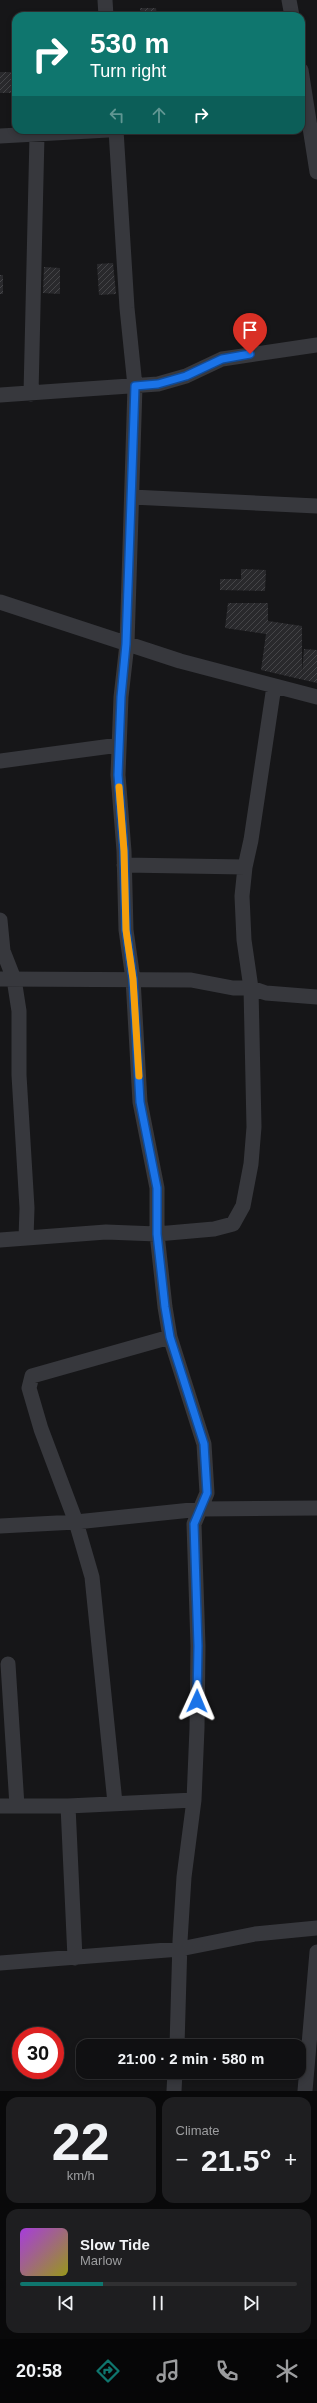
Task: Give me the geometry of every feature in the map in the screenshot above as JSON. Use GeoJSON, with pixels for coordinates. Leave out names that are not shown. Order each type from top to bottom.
{"type":"FeatureCollection","features":[{"type":"Feature","properties":{"kind":"street"},"geometry":{"type":"LineString","coordinates":[[105,0],[106,12]]}},
{"type":"Feature","properties":{"kind":"street"},"geometry":{"type":"LineString","coordinates":[[289,0],[291,12]]}},
{"type":"Feature","properties":{"kind":"street"},"geometry":{"type":"LineString","coordinates":[[305,93],[317,172]]}},
{"type":"Feature","properties":{"kind":"street"},"geometry":{"type":"LineString","coordinates":[[0,136],[50,134]]}},
{"type":"Feature","properties":{"kind":"street"},"geometry":{"type":"LineString","coordinates":[[116,134],[127,300],[135,386],[126,644],[118,775],[124,865],[126,930],[133,979],[140,1102],[157,1188],[157,1234],[170,1337],[204,1444],[207,1493],[194,1524],[198,1646],[194,1800],[184,1876],[177,2039]]}},
{"type":"Feature","properties":{"kind":"street"},"geometry":{"type":"LineString","coordinates":[[31,394],[36,135]]}},
{"type":"Feature","properties":{"kind":"street"},"geometry":{"type":"LineString","coordinates":[[0,395],[158,384],[186,376],[222,359],[317,345]]}},
{"type":"Feature","properties":{"kind":"street"},"geometry":{"type":"LineString","coordinates":[[132,497],[317,506]]}},
{"type":"Feature","properties":{"kind":"street"},"geometry":{"type":"LineString","coordinates":[[0,602],[180,662],[317,697]]}},
{"type":"Feature","properties":{"kind":"street"},"geometry":{"type":"LineString","coordinates":[[0,1240],[106,1232],[157,1234],[214,1228],[233,1224],[243,1206],[251,1164],[254,1127],[252,988],[244,940],[242,896],[245,867],[251,840],[274,686]]}},
{"type":"Feature","properties":{"kind":"street"},"geometry":{"type":"LineString","coordinates":[[0,761],[119,745]]}},
{"type":"Feature","properties":{"kind":"street"},"geometry":{"type":"LineString","coordinates":[[124,865],[245,867]]}},
{"type":"Feature","properties":{"kind":"street"},"geometry":{"type":"LineString","coordinates":[[0,920],[7,979],[18,1011],[19,1075],[27,1208],[26,1238]]}},
{"type":"Feature","properties":{"kind":"street"},"geometry":{"type":"LineString","coordinates":[[7,979],[191,980],[233,988],[252,988],[266,993],[317,997]]}},
{"type":"Feature","properties":{"kind":"street"},"geometry":{"type":"LineString","coordinates":[[115,1803],[92,1577],[76,1522],[29,1388],[32,1376],[170,1337]]}},
{"type":"Feature","properties":{"kind":"street"},"geometry":{"type":"LineString","coordinates":[[0,1526],[76,1522],[201,1509],[317,1508]]}},
{"type":"Feature","properties":{"kind":"street"},"geometry":{"type":"LineString","coordinates":[[8,1664],[18,1806]]}},
{"type":"Feature","properties":{"kind":"street"},"geometry":{"type":"LineString","coordinates":[[0,1806],[68,1806],[194,1800]]}},
{"type":"Feature","properties":{"kind":"street"},"geometry":{"type":"LineString","coordinates":[[68,1806],[68,1850],[75,1958]]}},
{"type":"Feature","properties":{"kind":"street"},"geometry":{"type":"LineString","coordinates":[[0,1963],[180,1949],[255,1934],[317,1928]]}},
{"type":"Feature","properties":{"kind":"street"},"geometry":{"type":"LineString","coordinates":[[305,2091],[317,1952]]}},
{"type":"Feature","properties":{"kind":"street"},"geometry":{"type":"LineString","coordinates":[[174,2091],[175,2079]]}},
{"type":"Feature","properties":{"kind":"building"},"geometry":{"type":"Polygon","coordinates":[[[140,8],[156,8],[156,12],[140,12],[140,8]]]}},
{"type":"Feature","properties":{"kind":"building"},"geometry":{"type":"Polygon","coordinates":[[[0,72],[12,72],[12,93],[0,93],[0,72]]]}},
{"type":"Feature","properties":{"kind":"building"},"geometry":{"type":"Polygon","coordinates":[[[113,263],[116,294],[99,295],[97,264],[113,263]]]}},
{"type":"Feature","properties":{"kind":"building"},"geometry":{"type":"Polygon","coordinates":[[[44,267],[60,268],[60,294],[43,293],[44,267]]]}},
{"type":"Feature","properties":{"kind":"building"},"geometry":{"type":"Polygon","coordinates":[[[0,275],[3,275],[3,294],[0,294],[0,275]]]}},
{"type":"Feature","properties":{"kind":"building"},"geometry":{"type":"Polygon","coordinates":[[[241,569],[266,570],[265,591],[220,590],[220,579],[241,579],[241,569]]]}},
{"type":"Feature","properties":{"kind":"building"},"geometry":{"type":"Polygon","coordinates":[[[228,603],[268,603],[268,621],[302,626],[302,673],[304,649],[317,650],[317,683],[261,670],[266,634],[225,628],[228,603]]]}},
{"type":"Feature","properties":{"kind":"slow traffic"},"geometry":{"type":"LineString","coordinates":[[119,787],[124,851],[126,930],[133,979],[139,1076]]}},
{"type":"Feature","properties":{"kind":"route"},"geometry":{"type":"LineString","coordinates":[[197,1701],[198,1646],[194,1524],[207,1493],[204,1444],[170,1337],[165,1307],[157,1234],[157,1188],[140,1102],[133,979],[126,930],[124,851],[118,775],[121,697],[126,644],[135,386],[158,384],[186,376],[222,359],[250,354]]}}]}
